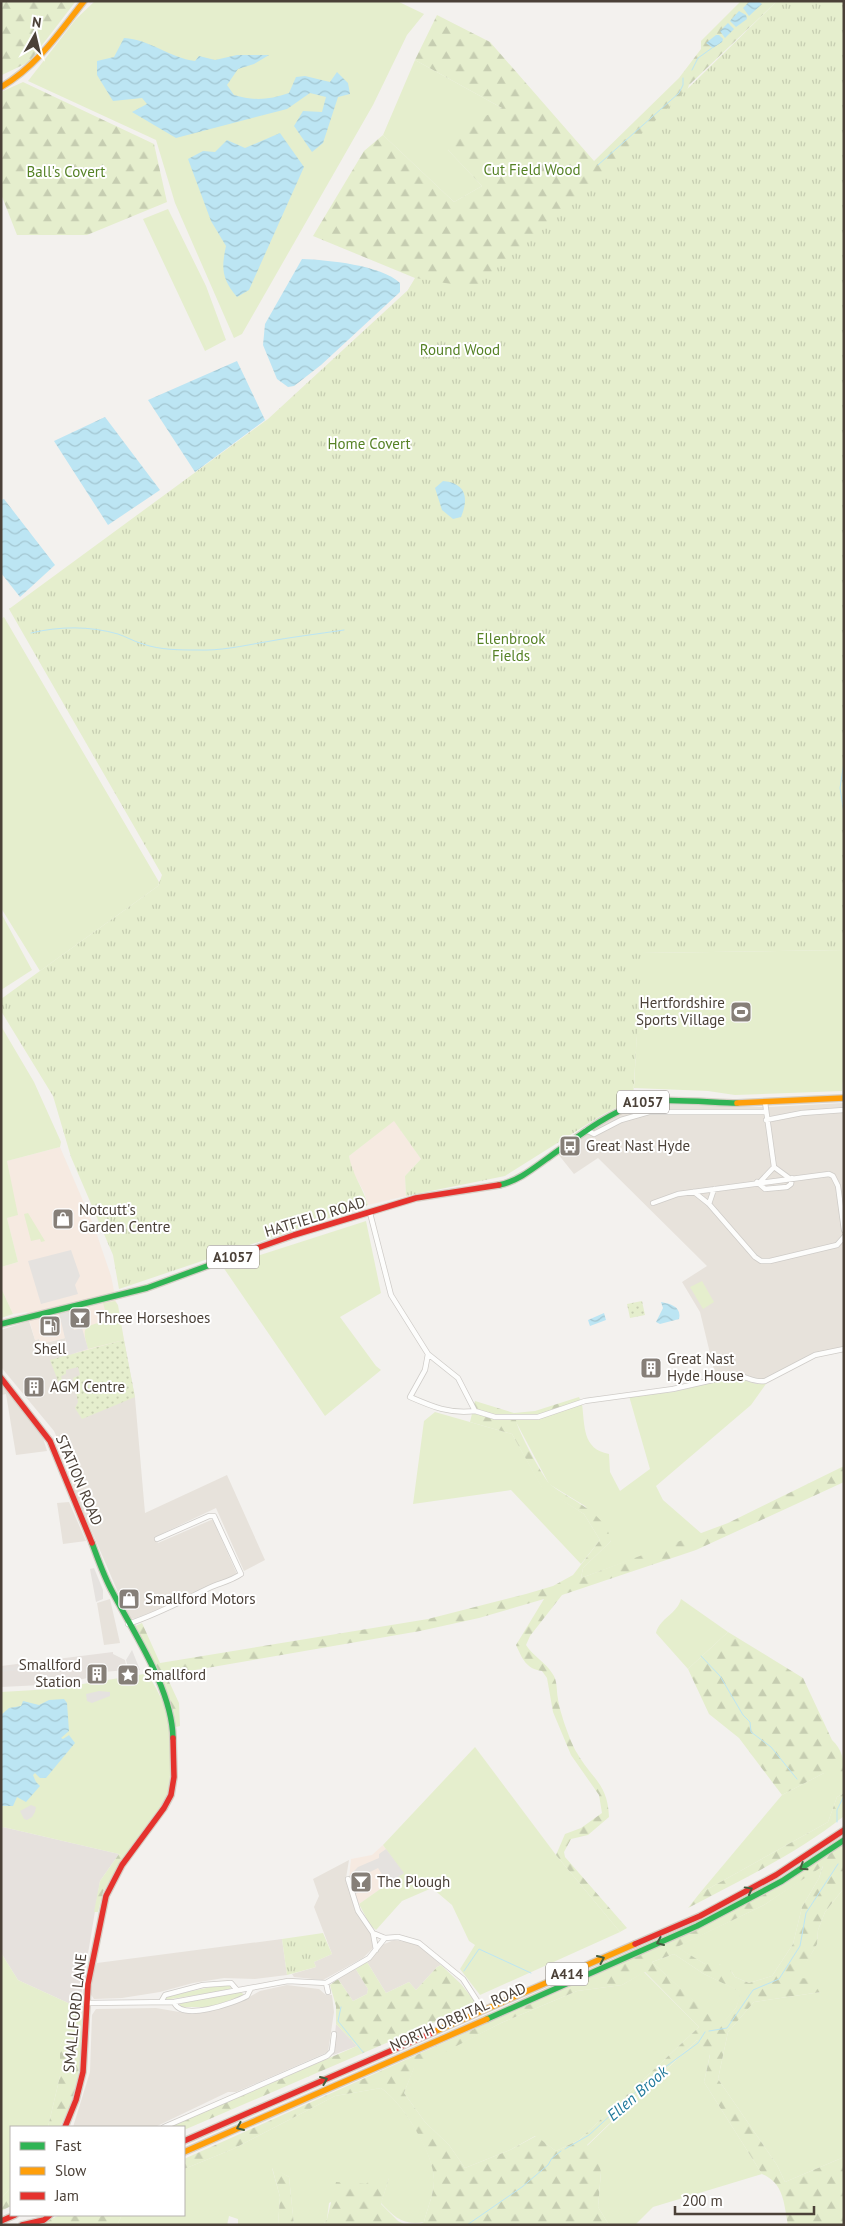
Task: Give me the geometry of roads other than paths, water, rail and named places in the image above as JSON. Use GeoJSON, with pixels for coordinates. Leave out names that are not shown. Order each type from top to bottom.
{"type":"FeatureCollection","features":[{"type":"Feature","properties":{"kind":"main road"},"geometry":{"type":"LineString","coordinates":[[1,87],[22,75],[36,61],[84,1]]}},
{"type":"Feature","properties":{"kind":"main road","name":"A1057"},"geometry":{"type":"LineString","coordinates":[[586,1130],[624,1109],[651,1101],[765,1102],[844,1098]]}},
{"type":"Feature","properties":{"kind":"main road","name":"HATFIELD ROAD"},"geometry":{"type":"LineString","coordinates":[[1,1324],[147,1288],[294,1235],[416,1198],[508,1183],[523,1176],[586,1130]]}},
{"type":"Feature","properties":{"kind":"main road","name":"STATION ROAD"},"geometry":{"type":"LineString","coordinates":[[1,1378],[50,1441],[75,1505],[117,1602]]}},
{"type":"Feature","properties":{"kind":"main road","name":"SMALLFORD LANE"},"geometry":{"type":"LineString","coordinates":[[65,2126],[76,2100],[83,2072],[87,2003],[95,1944],[108,1889],[122,1865],[164,1808],[173,1786],[172,1723],[167,1703],[151,1666],[117,1602]]}},
{"type":"Feature","properties":{"kind":"main road","name":"NORTH ORBITAL ROAD"},"geometry":{"type":"LineString","coordinates":[[185,2141],[731,1900],[776,1875],[844,1830]]}},
{"type":"Feature","properties":{"kind":"main road","name":"NORTH ORBITAL ROAD"},"geometry":{"type":"LineString","coordinates":[[185,2152],[697,1926],[782,1881],[844,1840]]}},
{"type":"Feature","properties":{"kind":"main road"},"geometry":{"type":"LineString","coordinates":[[1,2221],[13,2216]]}},
{"type":"Feature","properties":{"kind":"main road"},"geometry":{"type":"LineString","coordinates":[[22,2225],[44,2220],[49,2216]]}},
{"type":"Feature","properties":{"kind":"street"},"geometry":{"type":"LineString","coordinates":[[765,1102],[774,1167],[791,1178]]}},
{"type":"Feature","properties":{"kind":"street"},"geometry":{"type":"LineString","coordinates":[[766,1120],[844,1110]]}},
{"type":"Feature","properties":{"kind":"street"},"geometry":{"type":"LineString","coordinates":[[586,1130],[594,1134],[621,1120],[649,1112],[765,1112]]}},
{"type":"Feature","properties":{"kind":"street"},"geometry":{"type":"LineString","coordinates":[[758,1182],[774,1167]]}},
{"type":"Feature","properties":{"kind":"street"},"geometry":{"type":"LineString","coordinates":[[653,1203],[678,1194],[825,1174],[833,1176],[838,1186],[844,1230]]}},
{"type":"Feature","properties":{"kind":"street"},"geometry":{"type":"LineString","coordinates":[[758,1182],[765,1189],[787,1187],[791,1184],[791,1178]]}},
{"type":"Feature","properties":{"kind":"street"},"geometry":{"type":"LineString","coordinates":[[709,1204],[714,1189]]}},
{"type":"Feature","properties":{"kind":"street"},"geometry":{"type":"LineString","coordinates":[[694,1192],[709,1204],[760,1261],[770,1261],[837,1245],[844,1236]]}},
{"type":"Feature","properties":{"kind":"street"},"geometry":{"type":"LineString","coordinates":[[370,1213],[392,1295],[428,1354],[458,1378],[475,1411]]}},
{"type":"Feature","properties":{"kind":"street"},"geometry":{"type":"LineString","coordinates":[[428,1354],[425,1370],[410,1397],[434,1408],[456,1413],[475,1411],[495,1418],[538,1418],[585,1401],[673,1389],[735,1375],[757,1382],[765,1381],[815,1355],[844,1349]]}},
{"type":"Feature","properties":{"kind":"street"},"geometry":{"type":"LineString","coordinates":[[128,1624],[183,1602],[241,1574],[214,1516],[209,1516],[157,1539]]}},
{"type":"Feature","properties":{"kind":"street"},"geometry":{"type":"LineString","coordinates":[[348,1879],[358,1911],[373,1933],[376,1950]]}},
{"type":"Feature","properties":{"kind":"street"},"geometry":{"type":"LineString","coordinates":[[373,1933],[385,1938],[398,1937],[419,1944],[463,1979],[483,2010]]}},
{"type":"Feature","properties":{"kind":"street"},"geometry":{"type":"LineString","coordinates":[[87,2003],[174,2002],[288,1981],[326,1983],[369,1958],[385,1938]]}},
{"type":"Feature","properties":{"kind":"street"},"geometry":{"type":"LineString","coordinates":[[161,2002],[165,1995],[217,1982],[231,1983],[237,1990]]}},
{"type":"Feature","properties":{"kind":"street"},"geometry":{"type":"LineString","coordinates":[[326,1983],[328,1992]]}},
{"type":"Feature","properties":{"kind":"street"},"geometry":{"type":"LineString","coordinates":[[174,2002],[181,2009],[202,2010],[224,2006],[247,1996],[251,1988]]}},
{"type":"Feature","properties":{"kind":"street"},"geometry":{"type":"LineString","coordinates":[[166,2126],[327,2056],[332,2051],[334,2034]]}},
{"type":"Feature","properties":{"kind":"water"},"geometry":{"type":"Polygon","coordinates":[[[750,1],[758,1],[762,4],[749,16],[743,8],[750,1]]]}},
{"type":"Feature","properties":{"kind":"water"},"geometry":{"type":"Polygon","coordinates":[[[739,11],[746,15],[747,19],[736,27],[730,21],[739,11]]]}},
{"type":"Feature","properties":{"kind":"water"},"geometry":{"type":"Polygon","coordinates":[[[728,23],[734,29],[725,38],[720,31],[728,23]]]}},
{"type":"Feature","properties":{"kind":"water"},"geometry":{"type":"Polygon","coordinates":[[[716,35],[723,39],[722,42],[713,48],[706,43],[716,35]]]}},
{"type":"Feature","properties":{"kind":"water"},"geometry":{"type":"Polygon","coordinates":[[[124,38],[133,39],[195,61],[199,56],[215,60],[237,55],[269,55],[254,64],[238,69],[227,85],[234,95],[241,97],[261,99],[282,95],[289,93],[296,77],[305,76],[330,82],[337,72],[348,83],[350,94],[338,97],[323,143],[312,152],[294,126],[303,111],[322,112],[326,97],[310,93],[287,109],[176,138],[132,112],[147,104],[142,98],[113,101],[97,75],[97,61],[114,57],[124,38]]]}},
{"type":"Feature","properties":{"kind":"water"},"geometry":{"type":"Polygon","coordinates":[[[280,133],[304,167],[249,290],[237,297],[228,285],[224,273],[226,246],[211,221],[188,159],[203,151],[215,152],[227,140],[245,148],[280,133]]]}},
{"type":"Feature","properties":{"kind":"water"},"geometry":{"type":"Polygon","coordinates":[[[302,259],[339,262],[380,272],[400,283],[400,292],[321,365],[294,386],[288,387],[277,379],[263,345],[265,324],[302,259]]]}},
{"type":"Feature","properties":{"kind":"water"},"geometry":{"type":"Polygon","coordinates":[[[237,361],[265,420],[195,472],[148,400],[237,361]]]}},
{"type":"Feature","properties":{"kind":"water"},"geometry":{"type":"Polygon","coordinates":[[[105,417],[160,490],[108,525],[54,441],[105,417]]]}},
{"type":"Feature","properties":{"kind":"water"},"geometry":{"type":"Polygon","coordinates":[[[443,481],[457,485],[464,493],[465,504],[461,517],[453,519],[442,510],[435,488],[443,481]]]}},
{"type":"Feature","properties":{"kind":"water"},"geometry":{"type":"Polygon","coordinates":[[[4,499],[55,565],[20,597],[1,573],[1,500],[4,499]]]}},
{"type":"Feature","properties":{"kind":"water"},"geometry":{"type":"Polygon","coordinates":[[[661,1302],[672,1305],[677,1309],[679,1319],[660,1324],[656,1322],[663,1308],[661,1302]]]}},
{"type":"Feature","properties":{"kind":"water"},"geometry":{"type":"Polygon","coordinates":[[[604,1313],[606,1320],[590,1326],[588,1320],[604,1313]]]}},
{"type":"Feature","properties":{"kind":"water"},"geometry":{"type":"Polygon","coordinates":[[[64,1699],[67,1703],[69,1731],[61,1738],[63,1739],[69,1735],[75,1743],[46,1778],[40,1778],[35,1773],[33,1775],[40,1786],[26,1802],[17,1797],[13,1806],[1,1806],[1,1715],[9,1708],[21,1706],[23,1701],[39,1705],[49,1700],[64,1699]]]}},
{"type":"Feature","properties":{"kind":"waterway"},"geometry":{"type":"LineString","coordinates":[[692,70],[698,58],[712,48]]}},
{"type":"Feature","properties":{"kind":"waterway"},"geometry":{"type":"LineString","coordinates":[[598,165],[679,93],[683,85],[683,78]]}},
{"type":"Feature","properties":{"kind":"waterway"},"geometry":{"type":"LineString","coordinates":[[31,633],[53,629],[86,628],[107,631],[156,647],[177,650],[206,650],[231,648],[344,630]]}},
{"type":"Feature","properties":{"kind":"waterway"},"geometry":{"type":"LineString","coordinates":[[844,762],[840,788],[844,813]]}},
{"type":"Feature","properties":{"kind":"waterway"},"geometry":{"type":"LineString","coordinates":[[701,1656],[720,1676],[743,1715],[750,1722],[751,1732],[771,1747],[797,1779]]}},
{"type":"Feature","properties":{"kind":"waterway","name":"Ellen Brook"},"geometry":{"type":"LineString","coordinates":[[837,1822],[837,1810],[844,1796]]}},
{"type":"Feature","properties":{"kind":"waterway","name":"Ellen Brook"},"geometry":{"type":"LineString","coordinates":[[709,2031],[727,2028],[753,1990],[779,1979],[800,1946],[806,1913],[838,1864]]}},
{"type":"Feature","properties":{"kind":"waterway"},"geometry":{"type":"LineString","coordinates":[[464,1971],[479,1949],[531,1973]]}},
{"type":"Feature","properties":{"kind":"waterway"},"geometry":{"type":"LineString","coordinates":[[341,2007],[338,2021],[363,2052]]}},
{"type":"Feature","properties":{"kind":"waterway","name":"Ellen Brook"},"geometry":{"type":"LineString","coordinates":[[565,2149],[589,2135],[653,2076],[698,2043],[705,2032]]}},
{"type":"Feature","properties":{"kind":"waterway","name":"Ellen Brook"},"geometry":{"type":"LineString","coordinates":[[467,2225],[522,2187],[561,2151]]}},
{"type":"Feature","properties":{"kind":"place","name":"Hertfordshire Sports Village"},"geometry":{"type":"Point","coordinates":[741,1012]}},
{"type":"Feature","properties":{"kind":"place","name":"Great Nast Hyde"},"geometry":{"type":"Point","coordinates":[570,1146]}},
{"type":"Feature","properties":{"kind":"place","name":"Notcutt's Garden Centre"},"geometry":{"type":"Point","coordinates":[63,1219]}},
{"type":"Feature","properties":{"kind":"place","name":"Three Horseshoes"},"geometry":{"type":"Point","coordinates":[80,1318]}},
{"type":"Feature","properties":{"kind":"place","name":"Shell"},"geometry":{"type":"Point","coordinates":[50,1326]}},
{"type":"Feature","properties":{"kind":"place","name":"Great Nast Hyde House"},"geometry":{"type":"Point","coordinates":[651,1368]}},
{"type":"Feature","properties":{"kind":"place","name":"AGM Centre"},"geometry":{"type":"Point","coordinates":[34,1387]}},
{"type":"Feature","properties":{"kind":"place","name":"Smallford Motors"},"geometry":{"type":"Point","coordinates":[129,1599]}},
{"type":"Feature","properties":{"kind":"place","name":"Smallford Station"},"geometry":{"type":"Point","coordinates":[97,1674]}},
{"type":"Feature","properties":{"kind":"place","name":"Smallford"},"geometry":{"type":"Point","coordinates":[128,1675]}},
{"type":"Feature","properties":{"kind":"place","name":"The Plough"},"geometry":{"type":"Point","coordinates":[361,1882]}},
{"type":"Feature","properties":{"kind":"park label","name":"Cut Field Wood"},"geometry":{"type":"Point","coordinates":[532,170]}},
{"type":"Feature","properties":{"kind":"park label","name":"Ball's Covert"},"geometry":{"type":"Point","coordinates":[66,172]}},
{"type":"Feature","properties":{"kind":"park label","name":"Round Wood"},"geometry":{"type":"Point","coordinates":[460,350]}},
{"type":"Feature","properties":{"kind":"park label","name":"Home Covert"},"geometry":{"type":"Point","coordinates":[369,444]}},
{"type":"Feature","properties":{"kind":"park label","name":"Ellenbrook Fields"},"geometry":{"type":"Point","coordinates":[511,648]}}]}
